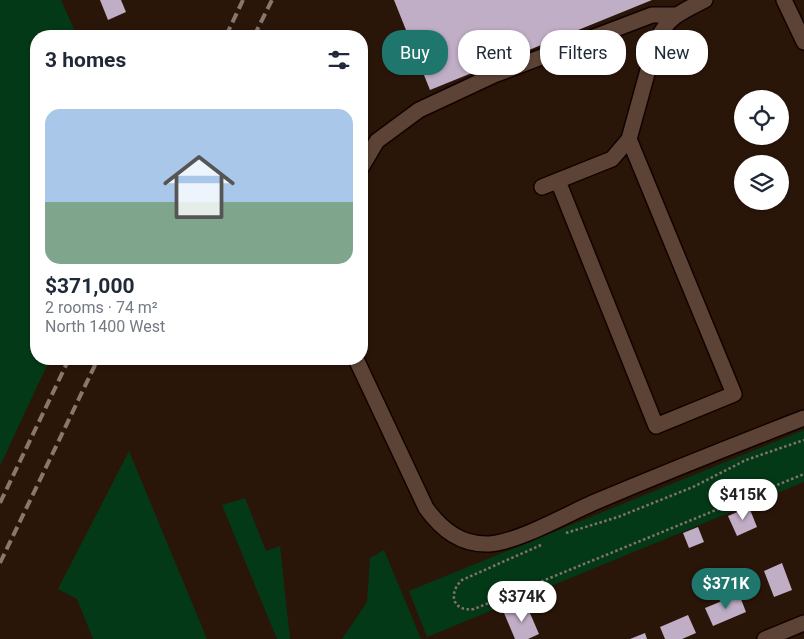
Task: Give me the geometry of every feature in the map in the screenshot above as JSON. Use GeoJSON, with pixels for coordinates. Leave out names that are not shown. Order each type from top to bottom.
{"type":"FeatureCollection","features":[{"type":"Feature","properties":{"kind":"street"},"geometry":{"type":"LineString","coordinates":[[542,187],[612,159],[629,139],[656,41],[663,27],[690,4],[705,0]]}},
{"type":"Feature","properties":{"kind":"street"},"geometry":{"type":"LineString","coordinates":[[784,0],[804,42]]}},
{"type":"Feature","properties":{"kind":"street"},"geometry":{"type":"LineString","coordinates":[[368,156],[377,141],[419,110],[494,75],[652,15],[676,15]]}},
{"type":"Feature","properties":{"kind":"street"},"geometry":{"type":"LineString","coordinates":[[558,181],[656,426],[734,394],[629,139]]}},
{"type":"Feature","properties":{"kind":"street"},"geometry":{"type":"LineString","coordinates":[[359,365],[426,508],[437,523],[448,532],[462,540],[475,543],[491,544],[515,538],[594,502],[804,418]]}},
{"type":"Feature","properties":{"kind":"street"},"geometry":{"type":"LineString","coordinates":[[766,639],[790,634],[804,623]]}},
{"type":"Feature","properties":{"kind":"path"},"geometry":{"type":"LineString","coordinates":[[563,534],[618,518],[693,487],[746,460],[804,440]]}},
{"type":"Feature","properties":{"kind":"path"},"geometry":{"type":"LineString","coordinates":[[549,541],[462,580],[456,586],[453,593],[454,601],[459,608],[474,610],[804,474]]}},
{"type":"Feature","properties":{"kind":"green space"},"geometry":{"type":"Polygon","coordinates":[[[0,0],[61,0],[74,30],[30,30],[30,365],[47,365],[0,466],[0,0]]]}},
{"type":"Feature","properties":{"kind":"green space"},"geometry":{"type":"Polygon","coordinates":[[[804,430],[804,482],[427,637],[409,591],[804,430]]]}},
{"type":"Feature","properties":{"kind":"green space"},"geometry":{"type":"Polygon","coordinates":[[[129,451],[207,639],[93,639],[77,599],[58,589],[129,451]]]}},
{"type":"Feature","properties":{"kind":"green space"},"geometry":{"type":"Polygon","coordinates":[[[245,498],[266,551],[280,546],[290,639],[277,639],[222,505],[245,498]]]}},
{"type":"Feature","properties":{"kind":"green space"},"geometry":{"type":"Polygon","coordinates":[[[384,550],[421,639],[342,639],[367,602],[370,558],[384,550]]]}},
{"type":"Feature","properties":{"kind":"building"},"geometry":{"type":"Polygon","coordinates":[[[100,0],[121,0],[126,12],[108,20],[100,0]]]}},
{"type":"Feature","properties":{"kind":"building"},"geometry":{"type":"Polygon","coordinates":[[[394,0],[652,0],[578,30],[540,30],[540,45],[530,49],[530,30],[458,30],[458,75],[467,75],[430,90],[424,75],[448,75],[448,30],[406,30],[394,0]]]}},
{"type":"Feature","properties":{"kind":"building"},"geometry":{"type":"Polygon","coordinates":[[[749,507],[757,527],[737,536],[728,516],[749,507]]]}},
{"type":"Feature","properties":{"kind":"building"},"geometry":{"type":"Polygon","coordinates":[[[698,527],[704,542],[689,548],[683,533],[698,527]]]}},
{"type":"Feature","properties":{"kind":"building"},"geometry":{"type":"Polygon","coordinates":[[[782,563],[792,590],[774,597],[764,571],[782,563]]]}},
{"type":"Feature","properties":{"kind":"building"},"geometry":{"type":"Polygon","coordinates":[[[739,594],[746,612],[713,626],[705,608],[739,594]]]}},
{"type":"Feature","properties":{"kind":"building"},"geometry":{"type":"Polygon","coordinates":[[[526,604],[539,634],[528,639],[515,639],[504,613],[526,604]]]}},
{"type":"Feature","properties":{"kind":"building"},"geometry":{"type":"Polygon","coordinates":[[[688,615],[696,633],[682,639],[665,639],[660,627],[688,615]]]}},
{"type":"Feature","properties":{"kind":"building"},"geometry":{"type":"Polygon","coordinates":[[[645,633],[647,639],[630,639],[645,633]]]}},
{"type":"Feature","properties":{"kind":"railway"},"geometry":{"type":"LineString","coordinates":[[229,30],[243,0]]}},
{"type":"Feature","properties":{"kind":"railway"},"geometry":{"type":"LineString","coordinates":[[257,30],[272,0]]}},
{"type":"Feature","properties":{"kind":"railway"},"geometry":{"type":"LineString","coordinates":[[0,503],[66,365]]}},
{"type":"Feature","properties":{"kind":"railway"},"geometry":{"type":"LineString","coordinates":[[0,563],[95,365]]}}]}
